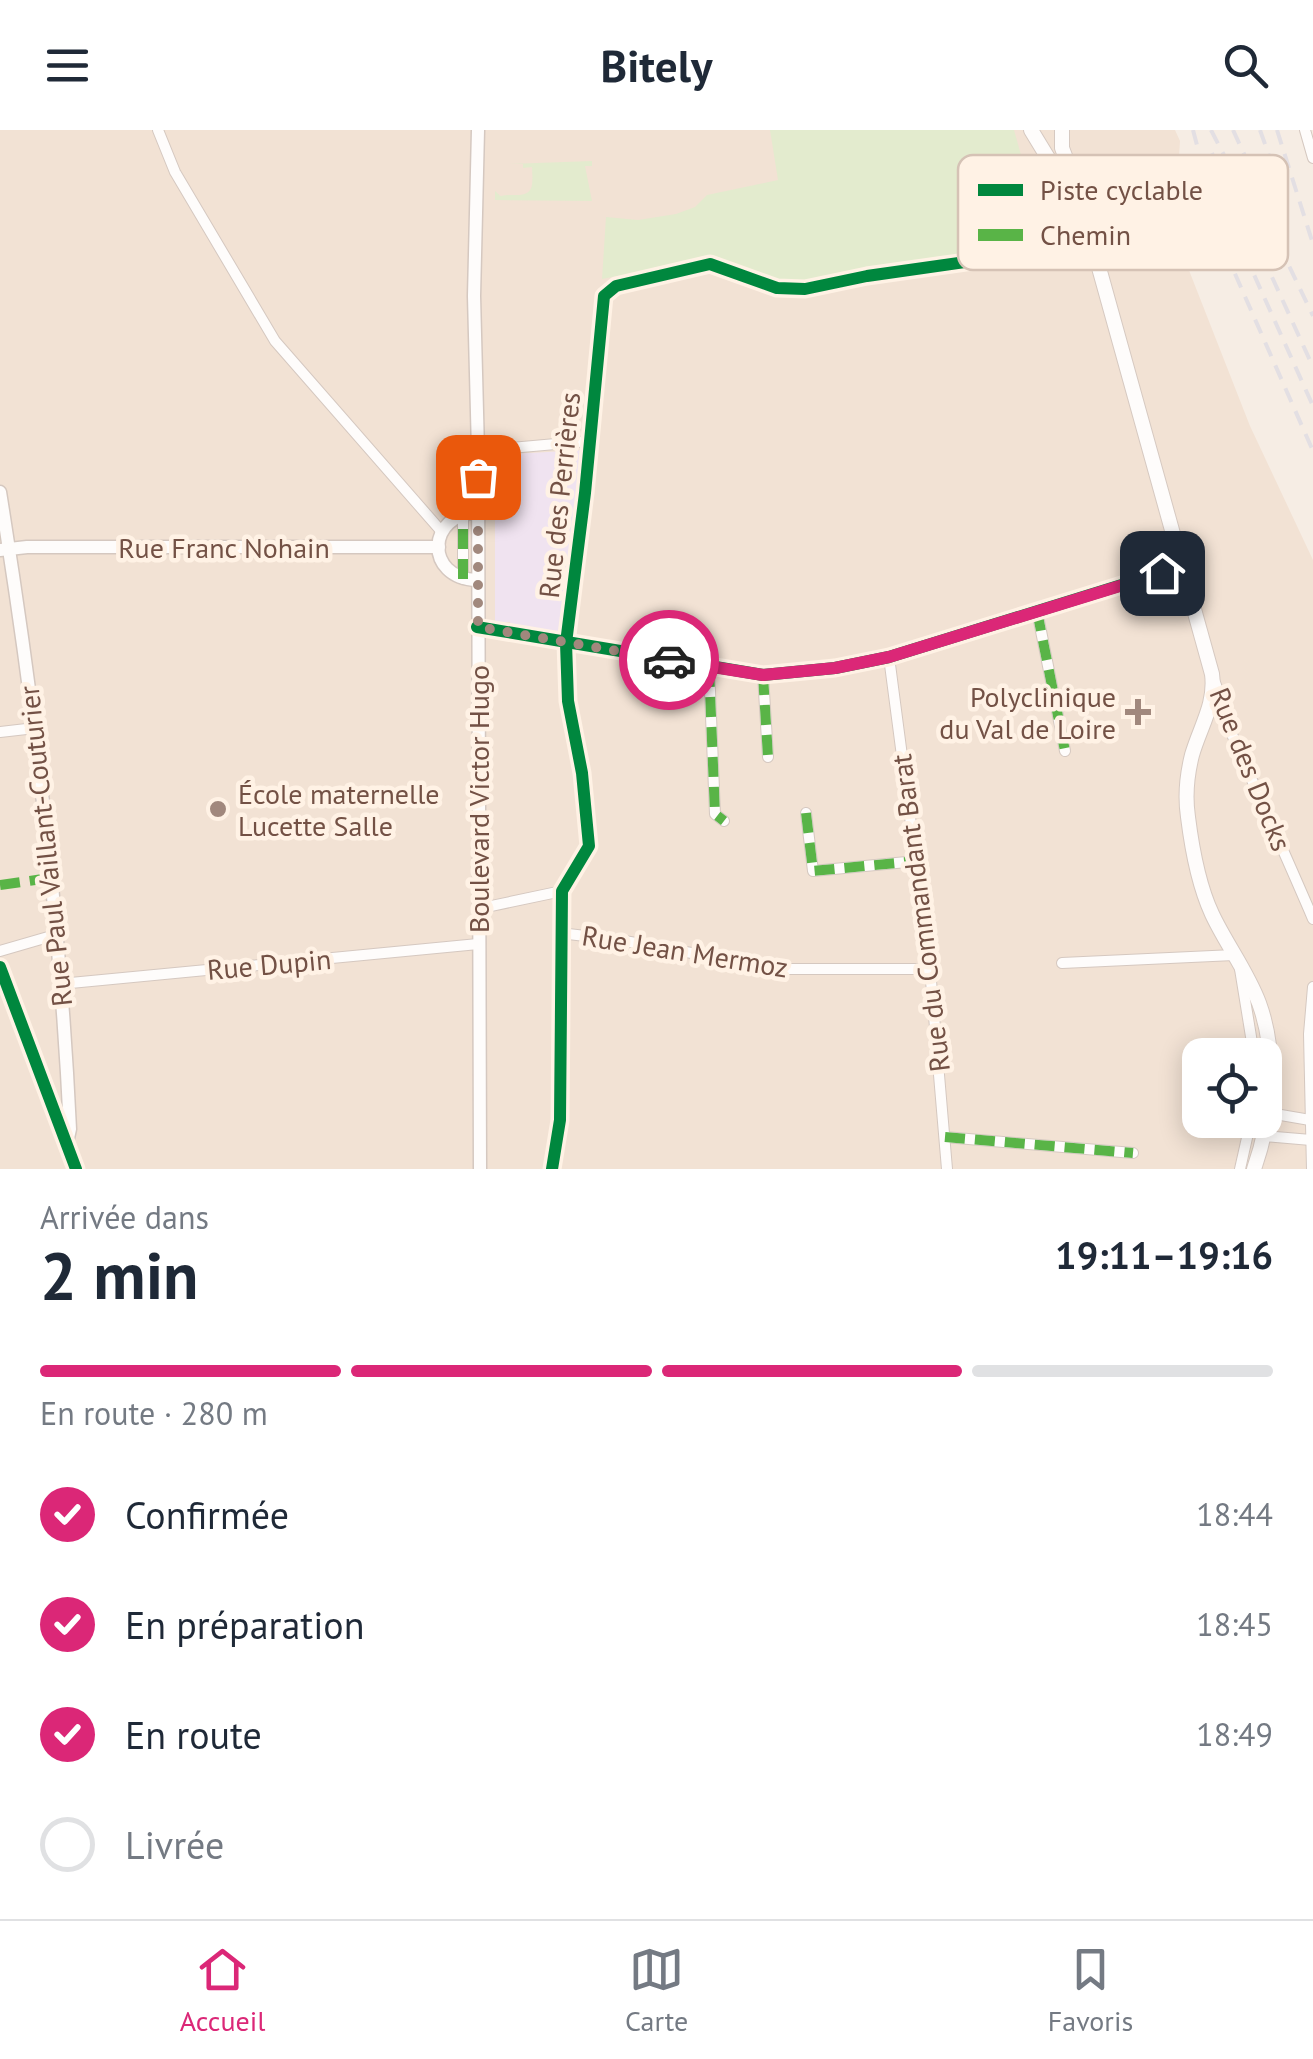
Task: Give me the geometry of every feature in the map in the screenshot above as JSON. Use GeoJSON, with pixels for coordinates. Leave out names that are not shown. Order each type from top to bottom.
{"type":"FeatureCollection","features":[{"type":"Feature","properties":{"kind":"main road"},"geometry":{"type":"LineString","coordinates":[[1032,130],[1046,155]]}},
{"type":"Feature","properties":{"kind":"main road"},"geometry":{"type":"LineString","coordinates":[[1062,130],[1065,155]]}},
{"type":"Feature","properties":{"kind":"main road"},"geometry":{"type":"LineString","coordinates":[[1100,270],[1212,674],[1212,702],[1192,755],[1187,789],[1194,854],[1211,911],[1254,992],[1266,1038]]}},
{"type":"Feature","properties":{"kind":"main road"},"geometry":{"type":"LineString","coordinates":[[1254,1169],[1264,1138]]}},
{"type":"Feature","properties":{"kind":"street"},"geometry":{"type":"LineString","coordinates":[[158,130],[176,172],[275,342],[441,539]]}},
{"type":"Feature","properties":{"kind":"street","name":"Boulevard Victor Hugo"},"geometry":{"type":"LineString","coordinates":[[478,130],[474,296],[478,451],[470,513],[470,580],[478,627],[480,1169]]}},
{"type":"Feature","properties":{"kind":"street"},"geometry":{"type":"LineString","coordinates":[[1304,130],[1313,158]]}},
{"type":"Feature","properties":{"kind":"street","name":"Rue des Perrières"},"geometry":{"type":"LineString","coordinates":[[552,1169],[560,1120],[562,891],[588,846],[582,774],[568,701],[566,644],[604,296],[616,286],[710,264],[777,288],[806,289],[958,263]]}},
{"type":"Feature","properties":{"kind":"street"},"geometry":{"type":"LineString","coordinates":[[478,451],[589,441]]}},
{"type":"Feature","properties":{"kind":"street","name":"Rue Paul Vaillant-Couturier"},"geometry":{"type":"LineString","coordinates":[[0,492],[4,550],[34,728],[56,935],[70,1128],[65,1140]]}},
{"type":"Feature","properties":{"kind":"street"},"geometry":{"type":"LineString","coordinates":[[470,513],[449,522],[439,555],[453,575],[470,580]]}},
{"type":"Feature","properties":{"kind":"street","name":"Rue Franc Nohain"},"geometry":{"type":"LineString","coordinates":[[4,550],[441,539]]}},
{"type":"Feature","properties":{"kind":"street"},"geometry":{"type":"LineString","coordinates":[[478,627],[763,675],[835,668],[889,657],[1182,566]]}},
{"type":"Feature","properties":{"kind":"street"},"geometry":{"type":"LineString","coordinates":[[1038,611],[1065,750]]}},
{"type":"Feature","properties":{"kind":"street","name":"Rue du Commandant Barat"},"geometry":{"type":"LineString","coordinates":[[889,657],[930,970],[947,1169]]}},
{"type":"Feature","properties":{"kind":"street"},"geometry":{"type":"LineString","coordinates":[[709,667],[716,814],[724,821]]}},
{"type":"Feature","properties":{"kind":"street","name":"Rue des Docks"},"geometry":{"type":"LineString","coordinates":[[1212,674],[1232,735],[1313,918]]}},
{"type":"Feature","properties":{"kind":"street"},"geometry":{"type":"LineString","coordinates":[[763,675],[768,757]]}},
{"type":"Feature","properties":{"kind":"street"},"geometry":{"type":"LineString","coordinates":[[0,732],[34,728]]}},
{"type":"Feature","properties":{"kind":"street"},"geometry":{"type":"LineString","coordinates":[[806,813],[813,872],[917,861]]}},
{"type":"Feature","properties":{"kind":"street"},"geometry":{"type":"LineString","coordinates":[[478,910],[562,891]]}},
{"type":"Feature","properties":{"kind":"street","name":"Rue Jean Mermoz"},"geometry":{"type":"LineString","coordinates":[[560,933],[781,969],[930,970]]}},
{"type":"Feature","properties":{"kind":"street"},"geometry":{"type":"LineString","coordinates":[[0,951],[56,935]]}},
{"type":"Feature","properties":{"kind":"street","name":"Rue Dupin"},"geometry":{"type":"LineString","coordinates":[[60,984],[478,944]]}},
{"type":"Feature","properties":{"kind":"street"},"geometry":{"type":"LineString","coordinates":[[1062,962],[1237,959],[1252,1038]]}},
{"type":"Feature","properties":{"kind":"street"},"geometry":{"type":"LineString","coordinates":[[0,967],[76,1169]]}},
{"type":"Feature","properties":{"kind":"street"},"geometry":{"type":"LineString","coordinates":[[1312,1169],[1308,1034],[1313,987]]}},
{"type":"Feature","properties":{"kind":"street"},"geometry":{"type":"LineString","coordinates":[[41,1075],[55,1074],[67,1066]]}},
{"type":"Feature","properties":{"kind":"street"},"geometry":{"type":"LineString","coordinates":[[1282,1115],[1310,1120]]}},
{"type":"Feature","properties":{"kind":"street"},"geometry":{"type":"LineString","coordinates":[[945,1137],[1133,1153]]}},
{"type":"Feature","properties":{"kind":"street"},"geometry":{"type":"LineString","coordinates":[[1282,1137],[1311,1140]]}},
{"type":"Feature","properties":{"kind":"street"},"geometry":{"type":"LineString","coordinates":[[1240,1169],[1248,1138]]}},
{"type":"Feature","properties":{"kind":"shaded area"},"geometry":{"type":"Polygon","coordinates":[[[0,130],[1175,130],[1180,141],[1179,155],[958,155],[958,270],[1189,270],[1250,426],[1313,560],[1313,1169],[0,1169],[0,130]]]}},
{"type":"Feature","properties":{"kind":"shaded area"},"geometry":{"type":"Polygon","coordinates":[[[583,450],[562,629],[556,633],[510,622],[495,623],[495,455],[583,450]]]}},
{"type":"Feature","properties":{"kind":"green space"},"geometry":{"type":"Polygon","coordinates":[[[770,130],[1014,130],[1021,155],[958,155],[958,260],[803,286],[778,284],[710,258],[602,279],[606,217],[638,220],[676,214],[695,207],[707,195],[778,180],[770,130]]]}},
{"type":"Feature","properties":{"kind":"green space"},"geometry":{"type":"Polygon","coordinates":[[[592,161],[592,166],[585,166],[592,201],[495,200],[495,191],[501,196],[530,190],[532,167],[509,164],[592,161]]]}},
{"type":"Feature","properties":{"kind":"railway"},"geometry":{"type":"LineString","coordinates":[[1193,130],[1200,155]]}},
{"type":"Feature","properties":{"kind":"railway"},"geometry":{"type":"LineString","coordinates":[[1211,130],[1224,155]]}},
{"type":"Feature","properties":{"kind":"railway"},"geometry":{"type":"LineString","coordinates":[[1233,130],[1245,155]]}},
{"type":"Feature","properties":{"kind":"railway"},"geometry":{"type":"LineString","coordinates":[[1260,130],[1269,155]]}},
{"type":"Feature","properties":{"kind":"railway"},"geometry":{"type":"LineString","coordinates":[[1277,130],[1285,155]]}},
{"type":"Feature","properties":{"kind":"railway"},"geometry":{"type":"LineString","coordinates":[[1288,165],[1313,244]]}},
{"type":"Feature","properties":{"kind":"railway"},"geometry":{"type":"LineString","coordinates":[[1288,264],[1313,316]]}},
{"type":"Feature","properties":{"kind":"railway"},"geometry":{"type":"LineString","coordinates":[[1233,270],[1313,451]]}},
{"type":"Feature","properties":{"kind":"railway"},"geometry":{"type":"LineString","coordinates":[[1252,270],[1313,406]]}},
{"type":"Feature","properties":{"kind":"railway"},"geometry":{"type":"LineString","coordinates":[[1269,270],[1313,367]]}},
{"type":"Feature","properties":{"kind":"marked path"},"geometry":{"type":"LineString","coordinates":[[463,514],[463,579]]}},
{"type":"Feature","properties":{"kind":"marked path"},"geometry":{"type":"LineString","coordinates":[[1037,611],[1065,751]]}},
{"type":"Feature","properties":{"kind":"marked path"},"geometry":{"type":"LineString","coordinates":[[709,667],[715,814],[724,821]]}},
{"type":"Feature","properties":{"kind":"marked path"},"geometry":{"type":"LineString","coordinates":[[763,675],[768,757]]}},
{"type":"Feature","properties":{"kind":"marked path"},"geometry":{"type":"LineString","coordinates":[[806,813],[813,871],[917,861]]}},
{"type":"Feature","properties":{"kind":"marked path"},"geometry":{"type":"LineString","coordinates":[[0,885],[50,878]]}},
{"type":"Feature","properties":{"kind":"marked path"},"geometry":{"type":"LineString","coordinates":[[945,1137],[1133,1153]]}},
{"type":"Feature","properties":{"kind":"cycle path"},"geometry":{"type":"LineString","coordinates":[[552,1169],[560,1120],[562,891],[589,846],[582,773],[568,701],[566,643],[604,296],[616,286],[710,264],[777,288],[805,289],[958,263]]}},
{"type":"Feature","properties":{"kind":"cycle path"},"geometry":{"type":"LineString","coordinates":[[477,627],[763,675],[835,668],[889,657],[1183,566]]}},
{"type":"Feature","properties":{"kind":"cycle path"},"geometry":{"type":"LineString","coordinates":[[0,967],[76,1169]]}},
{"type":"Feature","properties":{"kind":"way so far"},"geometry":{"type":"LineString","coordinates":[[478,477],[478,627],[669,660]]}},
{"type":"Feature","properties":{"kind":"place","name":"Polyclinique du Val de Loire"},"geometry":{"type":"Point","coordinates":[1138,712]}},
{"type":"Feature","properties":{"kind":"place","name":"École maternelle Lucette Salle"},"geometry":{"type":"Point","coordinates":[218,809]}},
{"type":"Feature","properties":{"kind":"route"},"geometry":{"type":"LineString","coordinates":[[669,660],[763,675],[835,668],[889,657],[1162,573]]}}]}
